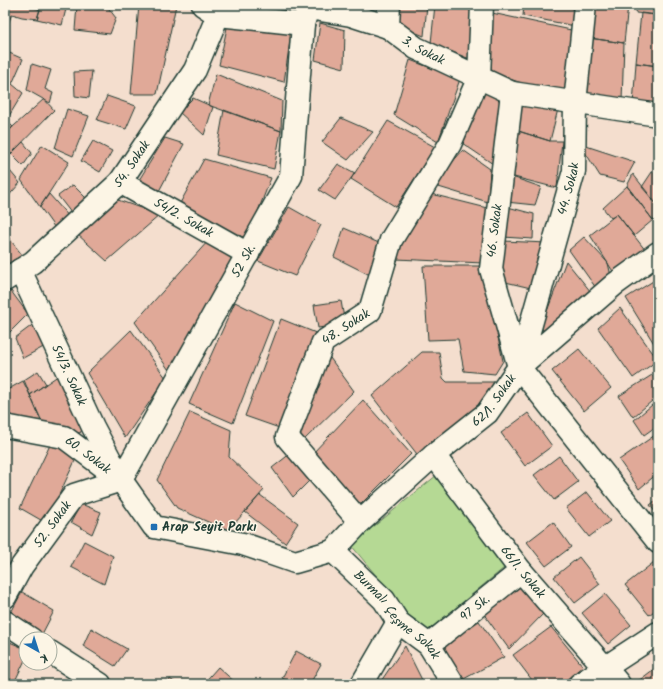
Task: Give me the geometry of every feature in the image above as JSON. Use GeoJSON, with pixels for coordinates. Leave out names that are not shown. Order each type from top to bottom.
{"type":"FeatureCollection","features":[{"type":"Feature","properties":{"kind":"street"},"geometry":{"type":"LineString","coordinates":[[388,27],[389,5]]}},
{"type":"Feature","properties":{"kind":"street"},"geometry":{"type":"LineString","coordinates":[[479,77],[482,5]]}},
{"type":"Feature","properties":{"kind":"street","name":"44. Sokak"},"geometry":{"type":"LineString","coordinates":[[519,367],[574,171],[574,103],[585,5]]}},
{"type":"Feature","properties":{"kind":"street","name":"3. Sokak"},"geometry":{"type":"LineString","coordinates":[[210,10],[307,10],[351,15],[388,27],[416,48],[512,93],[658,115]]}},
{"type":"Feature","properties":{"kind":"street","name":"54. Sokak"},"geometry":{"type":"LineString","coordinates":[[13,275],[33,262],[120,182],[195,70],[210,10]]}},
{"type":"Feature","properties":{"kind":"street","name":"52 Sk."},"geometry":{"type":"LineString","coordinates":[[121,480],[291,176],[307,10]]}},
{"type":"Feature","properties":{"kind":"street","name":"48. Sokak"},"geometry":{"type":"LineString","coordinates":[[360,522],[287,437],[323,342],[370,312],[391,240],[450,144],[479,77]]}},
{"type":"Feature","properties":{"kind":"street","name":"46. Sokak"},"geometry":{"type":"LineString","coordinates":[[512,93],[491,269],[519,367]]}},
{"type":"Feature","properties":{"kind":"street","name":"54/2. Sokak"},"geometry":{"type":"LineString","coordinates":[[120,182],[248,254]]}},
{"type":"Feature","properties":{"kind":"street","name":"62/1. Sokak"},"geometry":{"type":"LineString","coordinates":[[333,552],[360,522],[434,455],[487,413],[519,367],[615,284],[658,254]]}},
{"type":"Feature","properties":{"kind":"street","name":"54/3. Sokak"},"geometry":{"type":"LineString","coordinates":[[13,275],[121,480]]}},
{"type":"Feature","properties":{"kind":"street"},"geometry":{"type":"LineString","coordinates":[[519,367],[658,542]]}},
{"type":"Feature","properties":{"kind":"street","name":"60. Sokak"},"geometry":{"type":"LineString","coordinates":[[5,426],[64,437],[121,480]]}},
{"type":"Feature","properties":{"kind":"street","name":"66/1. Sokak"},"geometry":{"type":"LineString","coordinates":[[434,455],[521,571],[619,684]]}},
{"type":"Feature","properties":{"kind":"street"},"geometry":{"type":"LineString","coordinates":[[121,480],[154,527],[243,544],[295,562],[333,552]]}},
{"type":"Feature","properties":{"kind":"street","name":"52. Sokak"},"geometry":{"type":"LineString","coordinates":[[5,597],[22,566],[74,495],[121,480]]}},
{"type":"Feature","properties":{"kind":"street","name":"Burmalı Çeşme Sokak"},"geometry":{"type":"LineString","coordinates":[[333,552],[384,600],[398,622],[429,645],[453,684]]}},
{"type":"Feature","properties":{"kind":"street","name":"97 Sk."},"geometry":{"type":"LineString","coordinates":[[429,645],[521,571]]}},
{"type":"Feature","properties":{"kind":"street"},"geometry":{"type":"LineString","coordinates":[[5,622],[19,631]]}},
{"type":"Feature","properties":{"kind":"street"},"geometry":{"type":"LineString","coordinates":[[362,684],[398,622]]}},
{"type":"Feature","properties":{"kind":"street"},"geometry":{"type":"LineString","coordinates":[[580,684],[658,634]]}},
{"type":"Feature","properties":{"kind":"street"},"geometry":{"type":"LineString","coordinates":[[58,657],[100,684]]}},
{"type":"Feature","properties":{"kind":"green space"},"geometry":{"type":"Polygon","coordinates":[[[437,475],[510,563],[424,634],[351,545],[437,475]]]}},
{"type":"Feature","properties":{"kind":"building"},"geometry":{"type":"Polygon","coordinates":[[[5,5],[28,5],[40,10],[37,19],[12,14],[5,31],[5,5]]]}},
{"type":"Feature","properties":{"kind":"building"},"geometry":{"type":"Polygon","coordinates":[[[41,5],[67,5],[62,25],[37,19],[41,5]]]}},
{"type":"Feature","properties":{"kind":"building"},"geometry":{"type":"Polygon","coordinates":[[[77,5],[106,5],[116,18],[110,34],[75,30],[77,5]]]}},
{"type":"Feature","properties":{"kind":"building"},"geometry":{"type":"Polygon","coordinates":[[[139,5],[176,5],[157,94],[131,94],[139,5]]]}},
{"type":"Feature","properties":{"kind":"building"},"geometry":{"type":"Polygon","coordinates":[[[280,5],[298,5],[299,18],[282,19],[280,5]]]}},
{"type":"Feature","properties":{"kind":"building"},"geometry":{"type":"Polygon","coordinates":[[[398,5],[427,5],[424,36],[397,25],[398,5]]]}},
{"type":"Feature","properties":{"kind":"building"},"geometry":{"type":"Polygon","coordinates":[[[435,5],[473,5],[472,60],[431,43],[435,5]]]}},
{"type":"Feature","properties":{"kind":"building"},"geometry":{"type":"Polygon","coordinates":[[[524,5],[577,5],[575,26],[523,16],[524,5]]]}},
{"type":"Feature","properties":{"kind":"building"},"geometry":{"type":"Polygon","coordinates":[[[592,5],[628,5],[624,43],[589,38],[592,5]]]}},
{"type":"Feature","properties":{"kind":"building"},"geometry":{"type":"Polygon","coordinates":[[[637,5],[658,5],[656,15],[636,13],[637,5]]]}},
{"type":"Feature","properties":{"kind":"building"},"geometry":{"type":"Polygon","coordinates":[[[492,13],[571,30],[565,97],[491,73],[492,13]]]}},
{"type":"Feature","properties":{"kind":"building"},"geometry":{"type":"Polygon","coordinates":[[[641,13],[658,15],[658,66],[636,63],[641,13]]]}},
{"type":"Feature","properties":{"kind":"building"},"geometry":{"type":"Polygon","coordinates":[[[228,23],[291,34],[284,82],[219,65],[228,23]]]}},
{"type":"Feature","properties":{"kind":"building"},"geometry":{"type":"Polygon","coordinates":[[[320,23],[345,30],[344,68],[315,60],[320,23]]]}},
{"type":"Feature","properties":{"kind":"building"},"geometry":{"type":"Polygon","coordinates":[[[589,38],[624,43],[622,101],[583,99],[589,38]]]}},
{"type":"Feature","properties":{"kind":"building"},"geometry":{"type":"Polygon","coordinates":[[[5,51],[23,59],[12,84],[23,93],[9,116],[5,113],[5,51]]]}},
{"type":"Feature","properties":{"kind":"building"},"geometry":{"type":"Polygon","coordinates":[[[410,60],[460,79],[438,142],[394,115],[410,60]]]}},
{"type":"Feature","properties":{"kind":"building"},"geometry":{"type":"Polygon","coordinates":[[[636,63],[658,66],[658,109],[633,105],[636,63]]]}},
{"type":"Feature","properties":{"kind":"building"},"geometry":{"type":"Polygon","coordinates":[[[32,64],[51,70],[45,89],[53,93],[50,103],[27,90],[32,64]]]}},
{"type":"Feature","properties":{"kind":"building"},"geometry":{"type":"Polygon","coordinates":[[[92,71],[89,98],[75,96],[74,72],[92,71]]]}},
{"type":"Feature","properties":{"kind":"building"},"geometry":{"type":"Polygon","coordinates":[[[216,74],[282,101],[281,131],[208,105],[216,74]]]}},
{"type":"Feature","properties":{"kind":"building"},"geometry":{"type":"Polygon","coordinates":[[[485,89],[502,100],[493,164],[459,141],[485,89]]]}},
{"type":"Feature","properties":{"kind":"building"},"geometry":{"type":"Polygon","coordinates":[[[107,96],[136,106],[126,129],[97,120],[107,96]]]}},
{"type":"Feature","properties":{"kind":"building"},"geometry":{"type":"Polygon","coordinates":[[[193,98],[213,107],[204,135],[179,112],[193,98]]]}},
{"type":"Feature","properties":{"kind":"building"},"geometry":{"type":"Polygon","coordinates":[[[44,99],[54,110],[8,157],[5,153],[5,134],[44,99]]]}},
{"type":"Feature","properties":{"kind":"building"},"geometry":{"type":"Polygon","coordinates":[[[517,102],[558,109],[550,141],[515,130],[517,102]]]}},
{"type":"Feature","properties":{"kind":"building"},"geometry":{"type":"Polygon","coordinates":[[[67,109],[89,116],[73,156],[55,148],[67,109]]]}},
{"type":"Feature","properties":{"kind":"building"},"geometry":{"type":"Polygon","coordinates":[[[224,110],[281,131],[274,169],[216,155],[224,110]]]}},
{"type":"Feature","properties":{"kind":"building"},"geometry":{"type":"Polygon","coordinates":[[[341,118],[373,132],[348,160],[322,142],[341,118]]]}},
{"type":"Feature","properties":{"kind":"building"},"geometry":{"type":"Polygon","coordinates":[[[5,119],[13,127],[5,134],[5,119]]]}},
{"type":"Feature","properties":{"kind":"building"},"geometry":{"type":"Polygon","coordinates":[[[388,121],[435,147],[396,207],[351,179],[388,121]]]}},
{"type":"Feature","properties":{"kind":"building"},"geometry":{"type":"Polygon","coordinates":[[[515,130],[550,141],[562,141],[557,188],[510,176],[515,130]]]}},
{"type":"Feature","properties":{"kind":"building"},"geometry":{"type":"Polygon","coordinates":[[[165,138],[184,144],[159,191],[139,180],[165,138]]]}},
{"type":"Feature","properties":{"kind":"building"},"geometry":{"type":"Polygon","coordinates":[[[93,141],[112,151],[100,172],[81,161],[93,141]]]}},
{"type":"Feature","properties":{"kind":"building"},"geometry":{"type":"Polygon","coordinates":[[[23,142],[32,153],[23,166],[11,154],[23,142]]]}},
{"type":"Feature","properties":{"kind":"building"},"geometry":{"type":"Polygon","coordinates":[[[580,144],[635,162],[624,182],[600,176],[580,144]]]}},
{"type":"Feature","properties":{"kind":"building"},"geometry":{"type":"Polygon","coordinates":[[[42,145],[69,162],[40,207],[21,180],[42,145]]]}},
{"type":"Feature","properties":{"kind":"building"},"geometry":{"type":"Polygon","coordinates":[[[463,150],[490,169],[488,202],[432,185],[463,150]]]}},
{"type":"Feature","properties":{"kind":"building"},"geometry":{"type":"Polygon","coordinates":[[[204,159],[271,178],[247,239],[178,207],[204,159]]]}},
{"type":"Feature","properties":{"kind":"building"},"geometry":{"type":"Polygon","coordinates":[[[338,164],[355,173],[335,200],[319,190],[338,164]]]}},
{"type":"Feature","properties":{"kind":"building"},"geometry":{"type":"Polygon","coordinates":[[[5,165],[20,183],[5,200],[5,165]]]}},
{"type":"Feature","properties":{"kind":"building"},"geometry":{"type":"Polygon","coordinates":[[[652,172],[658,174],[658,206],[642,187],[652,172]]]}},
{"type":"Feature","properties":{"kind":"building"},"geometry":{"type":"Polygon","coordinates":[[[633,174],[658,206],[658,216],[653,220],[627,186],[633,174]]]}},
{"type":"Feature","properties":{"kind":"building"},"geometry":{"type":"Polygon","coordinates":[[[512,177],[541,187],[535,205],[506,202],[512,177]]]}},
{"type":"Feature","properties":{"kind":"building"},"geometry":{"type":"Polygon","coordinates":[[[73,185],[88,200],[72,214],[58,196],[73,185]]]}},
{"type":"Feature","properties":{"kind":"building"},"geometry":{"type":"Polygon","coordinates":[[[627,186],[653,220],[634,236],[617,214],[611,218],[603,208],[627,186]]]}},
{"type":"Feature","properties":{"kind":"building"},"geometry":{"type":"Polygon","coordinates":[[[427,193],[487,208],[483,263],[396,259],[398,239],[427,193]]]}},
{"type":"Feature","properties":{"kind":"building"},"geometry":{"type":"Polygon","coordinates":[[[49,194],[71,219],[57,231],[40,207],[49,194]]]}},
{"type":"Feature","properties":{"kind":"building"},"geometry":{"type":"Polygon","coordinates":[[[118,200],[160,215],[107,261],[77,234],[118,200]]]}},
{"type":"Feature","properties":{"kind":"building"},"geometry":{"type":"Polygon","coordinates":[[[504,206],[534,214],[533,239],[503,237],[504,206]]]}},
{"type":"Feature","properties":{"kind":"building"},"geometry":{"type":"Polygon","coordinates":[[[289,207],[321,225],[295,276],[258,261],[289,207]]]}},
{"type":"Feature","properties":{"kind":"building"},"geometry":{"type":"Polygon","coordinates":[[[617,214],[646,251],[614,273],[590,235],[617,214]]]}},
{"type":"Feature","properties":{"kind":"building"},"geometry":{"type":"Polygon","coordinates":[[[344,228],[379,243],[370,275],[334,257],[344,228]]]}},
{"type":"Feature","properties":{"kind":"building"},"geometry":{"type":"Polygon","coordinates":[[[5,233],[26,260],[12,268],[5,259],[5,233]]]}},
{"type":"Feature","properties":{"kind":"building"},"geometry":{"type":"Polygon","coordinates":[[[584,237],[608,263],[611,276],[596,288],[569,250],[584,237]]]}},
{"type":"Feature","properties":{"kind":"building"},"geometry":{"type":"Polygon","coordinates":[[[209,240],[233,257],[171,373],[135,322],[209,240]]]}},
{"type":"Feature","properties":{"kind":"building"},"geometry":{"type":"Polygon","coordinates":[[[503,241],[547,243],[535,289],[497,280],[503,241]]]}},
{"type":"Feature","properties":{"kind":"building"},"geometry":{"type":"Polygon","coordinates":[[[566,261],[591,292],[545,333],[541,327],[566,261]]]}},
{"type":"Feature","properties":{"kind":"building"},"geometry":{"type":"Polygon","coordinates":[[[423,266],[483,266],[503,361],[495,374],[464,371],[458,339],[428,340],[423,266]]]}},
{"type":"Feature","properties":{"kind":"building"},"geometry":{"type":"Polygon","coordinates":[[[658,278],[658,350],[626,298],[658,278]]]}},
{"type":"Feature","properties":{"kind":"building"},"geometry":{"type":"Polygon","coordinates":[[[11,291],[28,314],[8,334],[5,331],[5,296],[11,291]]]}},
{"type":"Feature","properties":{"kind":"building"},"geometry":{"type":"Polygon","coordinates":[[[341,301],[345,324],[318,328],[314,305],[341,301]]]}},
{"type":"Feature","properties":{"kind":"building"},"geometry":{"type":"Polygon","coordinates":[[[235,302],[273,321],[233,423],[189,404],[235,302]]]}},
{"type":"Feature","properties":{"kind":"building"},"geometry":{"type":"Polygon","coordinates":[[[620,308],[658,360],[633,378],[598,328],[620,308]]]}},
{"type":"Feature","properties":{"kind":"building"},"geometry":{"type":"Polygon","coordinates":[[[281,319],[321,335],[285,430],[245,416],[281,319]]]}},
{"type":"Feature","properties":{"kind":"building"},"geometry":{"type":"Polygon","coordinates":[[[39,320],[51,343],[23,358],[15,338],[39,320]]]}},
{"type":"Feature","properties":{"kind":"building"},"geometry":{"type":"Polygon","coordinates":[[[131,330],[166,378],[125,438],[87,373],[131,330]]]}},
{"type":"Feature","properties":{"kind":"building"},"geometry":{"type":"Polygon","coordinates":[[[579,349],[611,388],[584,411],[552,371],[579,349]]]}},
{"type":"Feature","properties":{"kind":"building"},"geometry":{"type":"Polygon","coordinates":[[[325,351],[354,391],[302,442],[295,433],[325,351]]]}},
{"type":"Feature","properties":{"kind":"building"},"geometry":{"type":"Polygon","coordinates":[[[422,352],[439,352],[443,378],[447,382],[495,382],[480,406],[420,458],[372,396],[422,352]]]}},
{"type":"Feature","properties":{"kind":"building"},"geometry":{"type":"Polygon","coordinates":[[[38,371],[46,384],[30,395],[24,380],[38,371]]]}},
{"type":"Feature","properties":{"kind":"building"},"geometry":{"type":"Polygon","coordinates":[[[62,373],[86,423],[80,433],[44,426],[30,395],[62,373]]]}},
{"type":"Feature","properties":{"kind":"building"},"geometry":{"type":"Polygon","coordinates":[[[652,375],[658,383],[658,396],[633,417],[619,396],[652,375]]]}},
{"type":"Feature","properties":{"kind":"building"},"geometry":{"type":"Polygon","coordinates":[[[23,381],[44,428],[11,421],[5,391],[23,381]]]}},
{"type":"Feature","properties":{"kind":"building"},"geometry":{"type":"Polygon","coordinates":[[[363,400],[411,454],[356,509],[311,455],[363,400]]]}},
{"type":"Feature","properties":{"kind":"building"},"geometry":{"type":"Polygon","coordinates":[[[658,400],[658,425],[644,435],[634,420],[658,400]]]}},
{"type":"Feature","properties":{"kind":"building"},"geometry":{"type":"Polygon","coordinates":[[[190,412],[231,430],[229,457],[264,490],[228,531],[177,508],[157,480],[190,412]]]}},
{"type":"Feature","properties":{"kind":"building"},"geometry":{"type":"Polygon","coordinates":[[[528,413],[552,446],[525,466],[501,433],[528,413]]]}},
{"type":"Feature","properties":{"kind":"building"},"geometry":{"type":"Polygon","coordinates":[[[658,433],[658,473],[639,489],[619,460],[658,433]]]}},
{"type":"Feature","properties":{"kind":"building"},"geometry":{"type":"Polygon","coordinates":[[[50,445],[80,450],[46,523],[20,508],[50,445]]]}},
{"type":"Feature","properties":{"kind":"building"},"geometry":{"type":"Polygon","coordinates":[[[291,453],[312,478],[293,497],[272,468],[291,453]]]}},
{"type":"Feature","properties":{"kind":"building"},"geometry":{"type":"Polygon","coordinates":[[[559,456],[578,482],[554,500],[534,475],[559,456]]]}},
{"type":"Feature","properties":{"kind":"building"},"geometry":{"type":"Polygon","coordinates":[[[587,492],[610,521],[589,537],[566,508],[587,492]]]}},
{"type":"Feature","properties":{"kind":"building"},"geometry":{"type":"Polygon","coordinates":[[[260,495],[298,523],[285,543],[245,512],[260,495]]]}},
{"type":"Feature","properties":{"kind":"building"},"geometry":{"type":"Polygon","coordinates":[[[658,499],[658,516],[650,505],[658,499]]]}},
{"type":"Feature","properties":{"kind":"building"},"geometry":{"type":"Polygon","coordinates":[[[81,504],[101,512],[92,534],[71,522],[81,504]]]}},
{"type":"Feature","properties":{"kind":"building"},"geometry":{"type":"Polygon","coordinates":[[[553,522],[571,547],[546,566],[527,542],[553,522]]]}},
{"type":"Feature","properties":{"kind":"building"},"geometry":{"type":"Polygon","coordinates":[[[84,541],[113,556],[104,584],[71,567],[84,541]]]}},
{"type":"Feature","properties":{"kind":"building"},"geometry":{"type":"Polygon","coordinates":[[[579,557],[600,584],[575,603],[554,577],[579,557]]]}},
{"type":"Feature","properties":{"kind":"building"},"geometry":{"type":"Polygon","coordinates":[[[654,562],[658,566],[658,608],[649,615],[625,585],[654,562]]]}},
{"type":"Feature","properties":{"kind":"building"},"geometry":{"type":"Polygon","coordinates":[[[519,583],[543,614],[509,649],[483,613],[519,583]]]}},
{"type":"Feature","properties":{"kind":"building"},"geometry":{"type":"Polygon","coordinates":[[[22,592],[54,611],[44,631],[29,631],[8,618],[22,592]]]}},
{"type":"Feature","properties":{"kind":"building"},"geometry":{"type":"Polygon","coordinates":[[[605,594],[631,625],[608,644],[582,613],[605,594]]]}},
{"type":"Feature","properties":{"kind":"building"},"geometry":{"type":"Polygon","coordinates":[[[479,621],[504,657],[462,680],[442,646],[479,621]]]}},
{"type":"Feature","properties":{"kind":"building"},"geometry":{"type":"Polygon","coordinates":[[[551,627],[583,666],[561,684],[535,684],[513,655],[551,627]]]}},
{"type":"Feature","properties":{"kind":"building"},"geometry":{"type":"Polygon","coordinates":[[[91,628],[127,649],[115,666],[83,646],[91,628]]]}},
{"type":"Feature","properties":{"kind":"building"},"geometry":{"type":"Polygon","coordinates":[[[5,640],[18,646],[18,671],[20,671],[15,681],[5,676],[5,640]]]}},
{"type":"Feature","properties":{"kind":"building"},"geometry":{"type":"Polygon","coordinates":[[[405,646],[424,684],[379,684],[405,646]]]}},
{"type":"Feature","properties":{"kind":"building"},"geometry":{"type":"Polygon","coordinates":[[[296,651],[321,664],[310,684],[293,684],[282,678],[296,651]]]}},
{"type":"Feature","properties":{"kind":"building"},"geometry":{"type":"Polygon","coordinates":[[[658,666],[658,684],[639,684],[637,682],[658,666]]]}},
{"type":"Feature","properties":{"kind":"building"},"geometry":{"type":"Polygon","coordinates":[[[218,667],[237,684],[203,684],[218,667]]]}},
{"type":"Feature","properties":{"kind":"building"},"geometry":{"type":"Polygon","coordinates":[[[170,679],[177,684],[167,684],[170,679]]]}},
{"type":"Feature","properties":{"kind":"place","name":"Arap Seyit Parkı"},"geometry":{"type":"Point","coordinates":[154,527]}}]}
